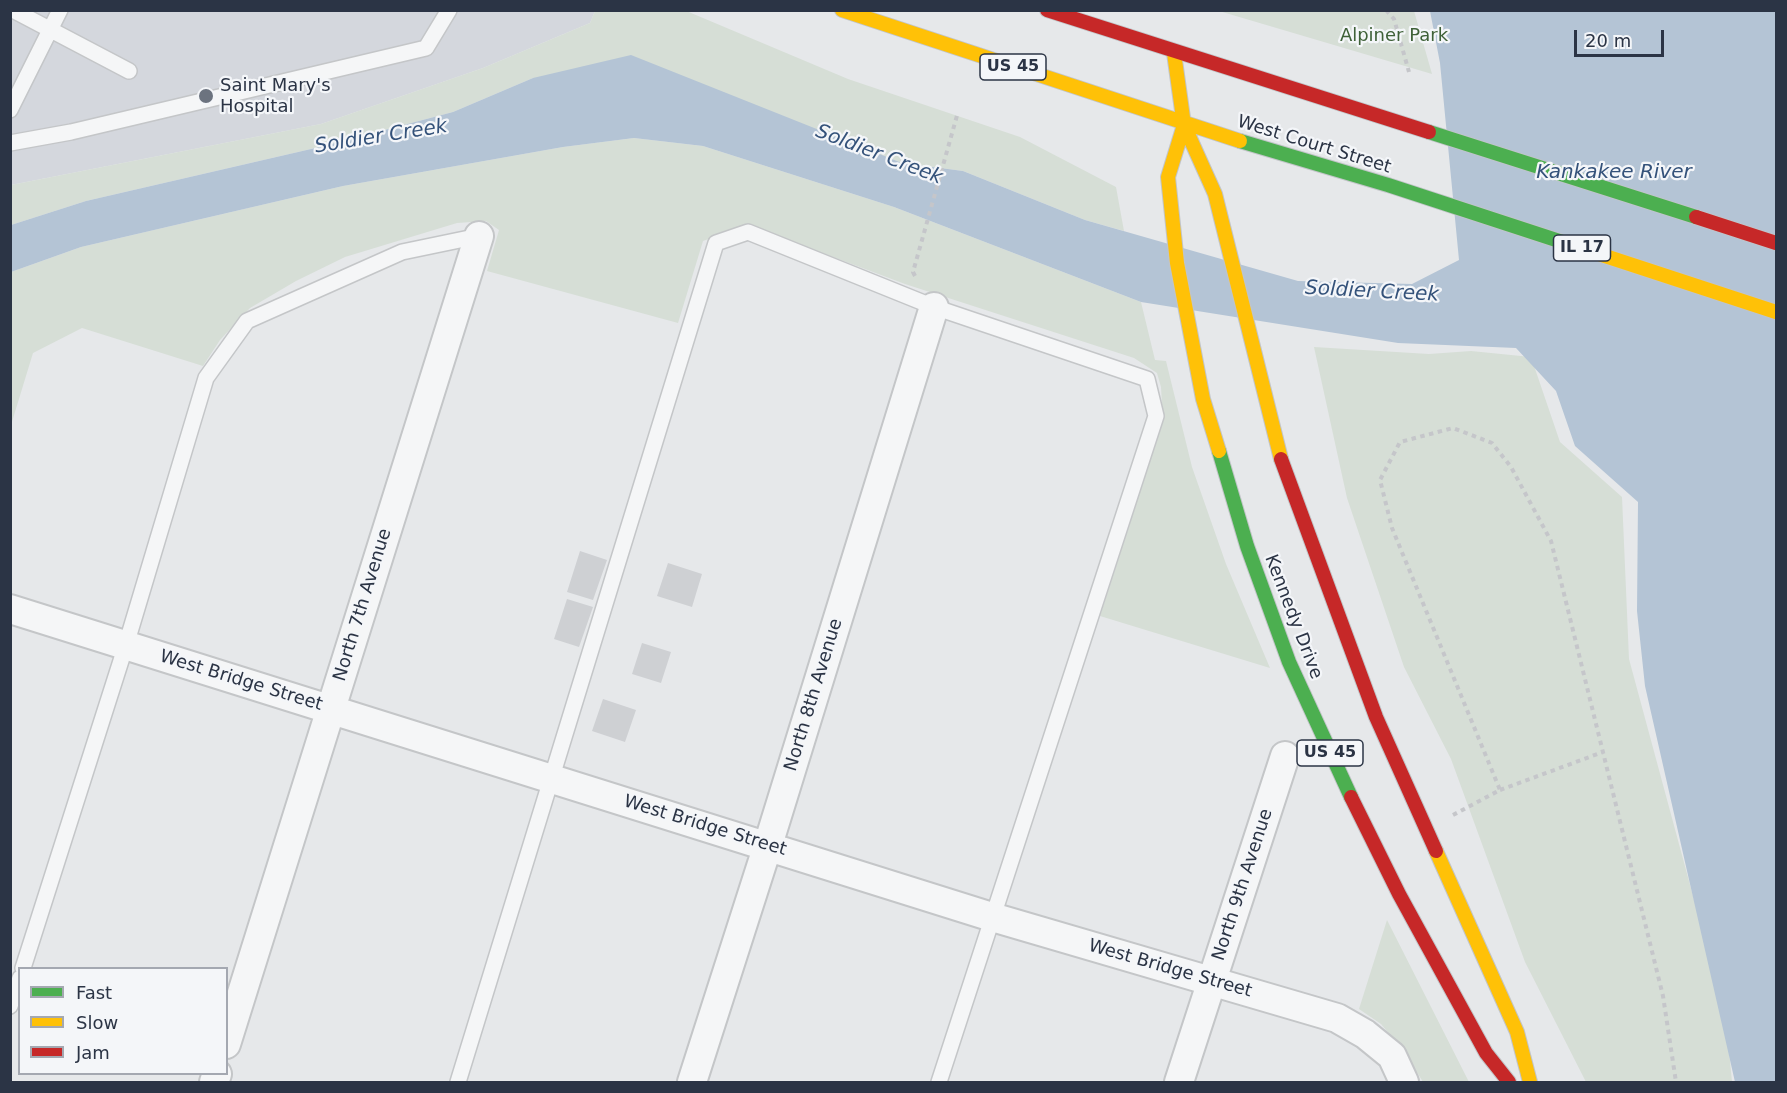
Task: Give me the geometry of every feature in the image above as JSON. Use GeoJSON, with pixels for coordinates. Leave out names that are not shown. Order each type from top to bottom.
{"type":"FeatureCollection","features":[{"type":"Feature","properties":{"kind":"main road","name":"West Court Street"},"geometry":{"type":"LineString","coordinates":[[842,10],[1184,125],[1388,185],[1776,312]]}},
{"type":"Feature","properties":{"kind":"main road"},"geometry":{"type":"LineString","coordinates":[[1047,10],[1174,53],[1776,243]]}},
{"type":"Feature","properties":{"kind":"main road","name":"Kennedy Drive"},"geometry":{"type":"LineString","coordinates":[[1174,53],[1184,125],[1215,194],[1279,455],[1334,610],[1424,830],[1516,1032],[1530,1083]]}},
{"type":"Feature","properties":{"kind":"main road","name":"Kennedy Drive"},"geometry":{"type":"LineString","coordinates":[[1184,125],[1168,177],[1176,263],[1203,399],[1259,578],[1289,662],[1341,777],[1399,894],[1486,1053],[1509,1083]]}},
{"type":"Feature","properties":{"kind":"street","name":"North 7th Avenue"},"geometry":{"type":"LineString","coordinates":[[228,1038],[479,236]]}},
{"type":"Feature","properties":{"kind":"street","name":"North 8th Avenue"},"geometry":{"type":"LineString","coordinates":[[692,1083],[768,845],[933,307]]}},
{"type":"Feature","properties":{"kind":"street","name":"West Bridge Street"},"geometry":{"type":"LineString","coordinates":[[10,609],[992,917],[1337,1018],[1365,1034],[1392,1056],[1404,1083]]}},
{"type":"Feature","properties":{"kind":"street","name":"North 9th Avenue"},"geometry":{"type":"LineString","coordinates":[[1179,1083],[1285,756]]}},
{"type":"Feature","properties":{"kind":"lane"},"geometry":{"type":"LineString","coordinates":[[13,10],[129,70]]}},
{"type":"Feature","properties":{"kind":"lane"},"geometry":{"type":"LineString","coordinates":[[10,110],[60,10]]}},
{"type":"Feature","properties":{"kind":"lane"},"geometry":{"type":"LineString","coordinates":[[10,143],[72,132],[426,48],[449,10]]}},
{"type":"Feature","properties":{"kind":"lane"},"geometry":{"type":"LineString","coordinates":[[458,1083],[716,243],[748,232],[933,307],[1147,379],[1156,416],[939,1083]]}},
{"type":"Feature","properties":{"kind":"lane"},"geometry":{"type":"LineString","coordinates":[[23,967],[126,645],[206,378],[247,321],[402,252],[479,236]]}},
{"type":"Feature","properties":{"kind":"lane"},"geometry":{"type":"LineString","coordinates":[[10,1006],[18,984]]}},
{"type":"Feature","properties":{"kind":"path"},"geometry":{"type":"LineString","coordinates":[[1386,10],[1394,19],[1409,72]]}},
{"type":"Feature","properties":{"kind":"path"},"geometry":{"type":"LineString","coordinates":[[933,307],[913,272],[958,112]]}},
{"type":"Feature","properties":{"kind":"path"},"geometry":{"type":"LineString","coordinates":[[1500,790],[1392,528],[1380,480],[1400,442],[1453,428],[1492,442],[1511,467],[1551,541],[1663,996],[1676,1083]]}},
{"type":"Feature","properties":{"kind":"path"},"geometry":{"type":"LineString","coordinates":[[1424,830],[1500,790],[1603,752]]}},
{"type":"Feature","properties":{"kind":"shaded area","name":"Saint Mary's Hospital"},"geometry":{"type":"Polygon","coordinates":[[[11,11],[595,11],[590,23],[483,68],[321,124],[11,185],[11,11]]]}},
{"type":"Feature","properties":{"kind":"green space"},"geometry":{"type":"Polygon","coordinates":[[[684,10],[848,79],[1020,137],[1116,187],[1124,231],[1085,220],[963,171],[902,163],[820,132],[533,78],[453,112],[324,146],[86,201],[11,225],[11,185],[321,124],[483,68],[590,23],[595,11],[684,10]]]}},
{"type":"Feature","properties":{"kind":"green space","name":"Alpiner Park"},"geometry":{"type":"Polygon","coordinates":[[[1219,11],[1414,11],[1432,74],[1219,11]]]}},
{"type":"Feature","properties":{"kind":"green space"},"geometry":{"type":"Polygon","coordinates":[[[634,138],[703,146],[894,207],[1141,302],[1155,360],[1166,361],[1192,467],[1226,564],[1270,668],[1100,616],[1163,421],[1161,387],[1157,373],[1134,358],[905,284],[748,225],[703,241],[678,323],[487,271],[499,230],[486,221],[457,223],[345,257],[296,281],[250,308],[220,340],[203,366],[82,328],[33,353],[11,425],[11,272],[81,247],[343,186],[563,147],[634,138]]]}},
{"type":"Feature","properties":{"kind":"green space"},"geometry":{"type":"Polygon","coordinates":[[[1314,347],[1429,354],[1471,351],[1531,357],[1560,442],[1622,497],[1629,659],[1726,1018],[1732,1082],[1586,1082],[1525,962],[1451,759],[1404,667],[1347,498],[1314,347]]]}},
{"type":"Feature","properties":{"kind":"green space"},"geometry":{"type":"Polygon","coordinates":[[[1387,920],[1469,1082],[1423,1082],[1405,1053],[1381,1024],[1359,1009],[1387,920]]]}},
{"type":"Feature","properties":{"kind":"water","name":"Kankakee River"},"geometry":{"type":"Polygon","coordinates":[[[1430,11],[1776,11],[1776,1082],[1735,1082],[1645,686],[1637,611],[1638,502],[1575,446],[1556,391],[1516,348],[1398,343],[1141,302],[894,207],[703,146],[634,138],[563,147],[343,186],[81,247],[11,272],[11,225],[86,201],[324,146],[453,112],[533,78],[631,55],[902,163],[963,171],[1085,220],[1298,281],[1412,284],[1459,260],[1440,63],[1430,11]]]}},
{"type":"Feature","properties":{"kind":"building"},"geometry":{"type":"Polygon","coordinates":[[[580,551],[607,560],[593,600],[567,592],[580,551]]]}},
{"type":"Feature","properties":{"kind":"building"},"geometry":{"type":"Polygon","coordinates":[[[668,563],[702,574],[692,607],[657,596],[668,563]]]}},
{"type":"Feature","properties":{"kind":"building"},"geometry":{"type":"Polygon","coordinates":[[[567,599],[593,607],[579,647],[554,639],[567,599]]]}},
{"type":"Feature","properties":{"kind":"building"},"geometry":{"type":"Polygon","coordinates":[[[642,643],[671,652],[661,683],[632,674],[642,643]]]}},
{"type":"Feature","properties":{"kind":"building"},"geometry":{"type":"Polygon","coordinates":[[[603,699],[636,710],[625,742],[592,731],[603,699]]]}},
{"type":"Feature","properties":{"kind":"traffic: fast"},"geometry":{"type":"LineString","coordinates":[[1429,132],[1696,217]]}},
{"type":"Feature","properties":{"kind":"traffic: fast"},"geometry":{"type":"LineString","coordinates":[[1240,141],[1388,185],[1599,254]]}},
{"type":"Feature","properties":{"kind":"traffic: fast"},"geometry":{"type":"LineString","coordinates":[[1219,451],[1247,546],[1289,662],[1351,797]]}},
{"type":"Feature","properties":{"kind":"traffic: slow"},"geometry":{"type":"LineString","coordinates":[[842,10],[1240,141]]}},
{"type":"Feature","properties":{"kind":"traffic: slow"},"geometry":{"type":"LineString","coordinates":[[1174,53],[1184,125],[1215,194],[1281,459]]}},
{"type":"Feature","properties":{"kind":"traffic: slow"},"geometry":{"type":"LineString","coordinates":[[1184,125],[1168,177],[1177,263],[1203,399],[1219,451]]}},
{"type":"Feature","properties":{"kind":"traffic: slow"},"geometry":{"type":"LineString","coordinates":[[1599,254],[1776,312]]}},
{"type":"Feature","properties":{"kind":"traffic: slow"},"geometry":{"type":"LineString","coordinates":[[1436,851],[1517,1032],[1530,1082]]}},
{"type":"Feature","properties":{"kind":"traffic: jam"},"geometry":{"type":"LineString","coordinates":[[1047,10],[1429,132]]}},
{"type":"Feature","properties":{"kind":"traffic: jam"},"geometry":{"type":"LineString","coordinates":[[1696,217],[1776,243]]}},
{"type":"Feature","properties":{"kind":"traffic: jam"},"geometry":{"type":"LineString","coordinates":[[1281,459],[1376,717],[1436,851]]}},
{"type":"Feature","properties":{"kind":"traffic: jam"},"geometry":{"type":"LineString","coordinates":[[1351,797],[1399,894],[1486,1053],[1509,1082]]}},
{"type":"Feature","properties":{"kind":"place","name":"Saint Mary's Hospital"},"geometry":{"type":"Point","coordinates":[206,96]}},
{"type":"Feature","properties":{"kind":"water label","name":"Soldier Creek"},"geometry":{"type":"Point","coordinates":[381,137]}},
{"type":"Feature","properties":{"kind":"water label","name":"Soldier Creek"},"geometry":{"type":"Point","coordinates":[879,155]}},
{"type":"Feature","properties":{"kind":"water label","name":"Soldier Creek"},"geometry":{"type":"Point","coordinates":[1372,292]}}]}
